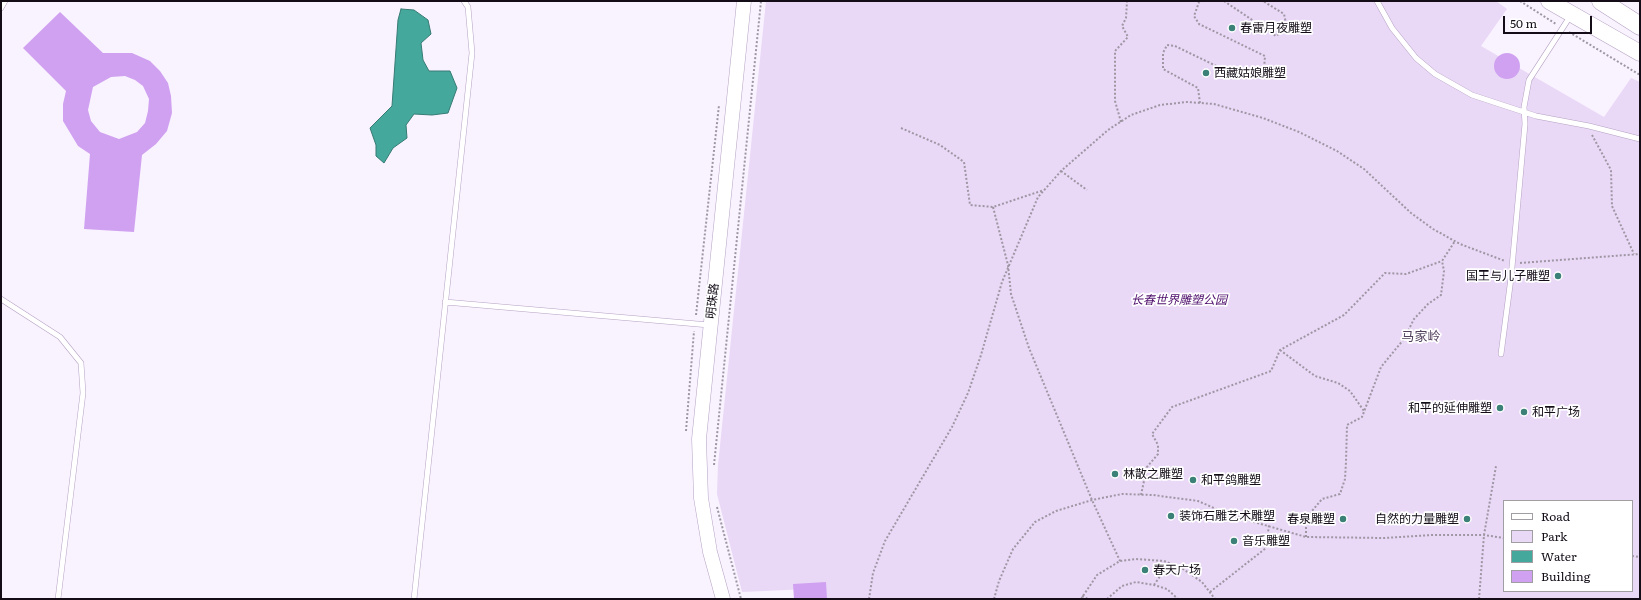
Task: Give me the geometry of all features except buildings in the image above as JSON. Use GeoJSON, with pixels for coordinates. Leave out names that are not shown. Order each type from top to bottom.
{"type":"FeatureCollection","features":[{"type":"Feature","properties":{"kind":"highway"},"geometry":{"type":"LineString","coordinates":[[1601,1],[1640,26]]}},
{"type":"Feature","properties":{"kind":"main road"},"geometry":{"type":"LineString","coordinates":[[1549,1],[1640,53]]}},
{"type":"Feature","properties":{"kind":"street","name":"明珠路"},"geometry":{"type":"LineString","coordinates":[[723,599],[710,552],[701,498],[700,439],[710,325],[744,1]]}},
{"type":"Feature","properties":{"kind":"lane"},"geometry":{"type":"LineString","coordinates":[[1,8],[5,1]]}},
{"type":"Feature","properties":{"kind":"lane"},"geometry":{"type":"LineString","coordinates":[[414,599],[472,53],[468,7],[464,1]]}},
{"type":"Feature","properties":{"kind":"lane"},"geometry":{"type":"LineString","coordinates":[[1377,1],[1392,28],[1416,58],[1435,74],[1472,95],[1525,113],[1588,126],[1640,140]]}},
{"type":"Feature","properties":{"kind":"lane"},"geometry":{"type":"LineString","coordinates":[[1501,354],[1512,263],[1525,113],[1524,107],[1528,80],[1572,14]]}},
{"type":"Feature","properties":{"kind":"lane"},"geometry":{"type":"LineString","coordinates":[[1,299],[60,337],[81,363],[83,393],[58,599]]}},
{"type":"Feature","properties":{"kind":"lane"},"geometry":{"type":"LineString","coordinates":[[445,302],[710,325]]}},
{"type":"Feature","properties":{"kind":"path"},"geometry":{"type":"LineString","coordinates":[[713,471],[761,1]]}},
{"type":"Feature","properties":{"kind":"path"},"geometry":{"type":"LineString","coordinates":[[1121,122],[1115,101],[1115,51],[1128,37],[1122,26],[1126,18],[1127,1]]}},
{"type":"Feature","properties":{"kind":"path"},"geometry":{"type":"LineString","coordinates":[[1200,103],[1198,88],[1163,69],[1163,53],[1167,45],[1175,46],[1240,77],[1256,76],[1264,69],[1265,56],[1199,24],[1194,16],[1199,2],[1202,1]]}},
{"type":"Feature","properties":{"kind":"path"},"geometry":{"type":"LineString","coordinates":[[1224,1],[1276,36],[1287,28],[1284,14],[1263,1]]}},
{"type":"Feature","properties":{"kind":"path"},"geometry":{"type":"LineString","coordinates":[[1520,1],[1640,75]]}},
{"type":"Feature","properties":{"kind":"path"},"geometry":{"type":"LineString","coordinates":[[869,599],[873,573],[885,541],[952,427],[968,393],[1008,265],[1038,197],[1061,172],[1108,130],[1131,115],[1160,105],[1187,102],[1214,104],[1263,118],[1299,132],[1337,151],[1364,169],[1411,213],[1433,229],[1455,241],[1490,256],[1512,263],[1575,260],[1640,254]]}},
{"type":"Feature","properties":{"kind":"path"},"geometry":{"type":"LineString","coordinates":[[1588,126],[1611,170],[1612,206],[1634,254]]}},
{"type":"Feature","properties":{"kind":"path"},"geometry":{"type":"LineString","coordinates":[[901,128],[940,145],[964,162],[970,205],[992,207],[1045,190]]}},
{"type":"Feature","properties":{"kind":"path"},"geometry":{"type":"LineString","coordinates":[[1061,172],[1087,190]]}},
{"type":"Feature","properties":{"kind":"path"},"geometry":{"type":"LineString","coordinates":[[992,207],[1008,265],[1011,294],[1029,348],[1092,500],[1120,561]]}},
{"type":"Feature","properties":{"kind":"path"},"geometry":{"type":"LineString","coordinates":[[1141,495],[1147,467],[1158,454],[1158,445],[1152,434],[1172,407],[1270,371],[1280,350],[1344,315],[1385,273],[1406,274],[1442,261],[1455,241]]}},
{"type":"Feature","properties":{"kind":"path"},"geometry":{"type":"LineString","coordinates":[[1306,537],[1306,521],[1312,511],[1322,499],[1340,494],[1345,479],[1347,425],[1362,417],[1381,367],[1404,339],[1414,319],[1428,304],[1441,296],[1444,271],[1442,261]]}},
{"type":"Feature","properties":{"kind":"path"},"geometry":{"type":"LineString","coordinates":[[1280,350],[1315,376],[1338,383],[1350,390],[1364,411]]}},
{"type":"Feature","properties":{"kind":"path"},"geometry":{"type":"LineString","coordinates":[[1479,599],[1484,535],[1496,466]]}},
{"type":"Feature","properties":{"kind":"path"},"geometry":{"type":"LineString","coordinates":[[994,599],[999,581],[1013,549],[1035,522],[1056,511],[1092,500],[1122,494],[1198,501],[1230,515],[1269,525],[1306,537],[1484,535],[1503,538]]}},
{"type":"Feature","properties":{"kind":"path"},"geometry":{"type":"LineString","coordinates":[[715,502],[741,599]]}},
{"type":"Feature","properties":{"kind":"path"},"geometry":{"type":"LineString","coordinates":[[1210,592],[1266,548],[1269,525]]}},
{"type":"Feature","properties":{"kind":"path"},"geometry":{"type":"LineString","coordinates":[[1081,599],[1097,575],[1120,561],[1136,559],[1164,561],[1170,563],[1202,582],[1215,599]]}},
{"type":"Feature","properties":{"kind":"path"},"geometry":{"type":"LineString","coordinates":[[1154,585],[1170,563]]}},
{"type":"Feature","properties":{"kind":"path"},"geometry":{"type":"LineString","coordinates":[[1107,599],[1122,586],[1136,582],[1168,589],[1178,599]]}},
{"type":"Feature","properties":{"kind":"path"},"geometry":{"type":"LineString","coordinates":[[1082,596],[1088,599]]}},
{"type":"Feature","properties":{"kind":"green space","name":"长春世界雕塑公园"},"geometry":{"type":"Polygon","coordinates":[[[766,1],[1496,1],[1507,9],[1481,46],[1604,117],[1631,78],[1640,82],[1640,599],[809,599],[808,589],[742,592],[717,494],[718,465],[766,1]]]}},
{"type":"Feature","properties":{"kind":"water"},"geometry":{"type":"Polygon","coordinates":[[[401,9],[414,10],[428,20],[431,34],[421,43],[423,60],[429,71],[450,71],[457,88],[448,113],[432,115],[414,114],[406,125],[407,138],[393,148],[384,163],[376,156],[376,145],[370,128],[392,106],[398,20],[401,9]]]}},
{"type":"Feature","properties":{"kind":"place","name":"春雷月夜雕塑"},"geometry":{"type":"Point","coordinates":[1232,28]}},
{"type":"Feature","properties":{"kind":"place","name":"西藏姑娘雕塑"},"geometry":{"type":"Point","coordinates":[1206,73]}},
{"type":"Feature","properties":{"kind":"place","name":"国王与儿子雕塑"},"geometry":{"type":"Point","coordinates":[1558,276]}},
{"type":"Feature","properties":{"kind":"place","name":"和平的延伸雕塑"},"geometry":{"type":"Point","coordinates":[1500,408]}},
{"type":"Feature","properties":{"kind":"place","name":"和平广场"},"geometry":{"type":"Point","coordinates":[1524,412]}},
{"type":"Feature","properties":{"kind":"place","name":"林散之雕塑"},"geometry":{"type":"Point","coordinates":[1115,474]}},
{"type":"Feature","properties":{"kind":"place","name":"和平鸽雕塑"},"geometry":{"type":"Point","coordinates":[1193,480]}},
{"type":"Feature","properties":{"kind":"place","name":"装饰石雕艺术雕塑"},"geometry":{"type":"Point","coordinates":[1171,516]}},
{"type":"Feature","properties":{"kind":"place","name":"春泉雕塑"},"geometry":{"type":"Point","coordinates":[1343,519]}},
{"type":"Feature","properties":{"kind":"place","name":"自然的力量雕塑"},"geometry":{"type":"Point","coordinates":[1467,519]}},
{"type":"Feature","properties":{"kind":"place","name":"音乐雕塑"},"geometry":{"type":"Point","coordinates":[1234,541]}},
{"type":"Feature","properties":{"kind":"place","name":"春天广场"},"geometry":{"type":"Point","coordinates":[1145,570]}},
{"type":"Feature","properties":{"kind":"district","name":"马家岭"},"geometry":{"type":"Point","coordinates":[1421,337]}}]}
